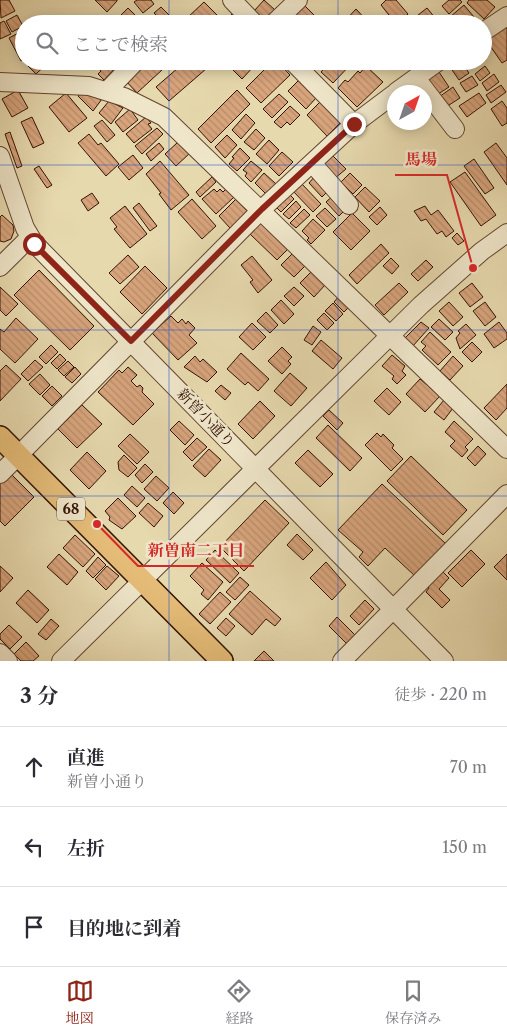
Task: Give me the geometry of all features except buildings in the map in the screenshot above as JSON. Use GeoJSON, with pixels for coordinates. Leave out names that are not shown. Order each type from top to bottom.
{"type":"FeatureCollection","features":[{"type":"Feature","properties":{"kind":"main road","name":"68"},"geometry":{"type":"LineString","coordinates":[[0,437],[222,661]]}},
{"type":"Feature","properties":{"kind":"street"},"geometry":{"type":"LineString","coordinates":[[232,0],[246,15]]}},
{"type":"Feature","properties":{"kind":"street"},"geometry":{"type":"LineString","coordinates":[[282,15],[298,0]]}},
{"type":"Feature","properties":{"kind":"street"},"geometry":{"type":"LineString","coordinates":[[492,26],[507,16]]}},
{"type":"Feature","properties":{"kind":"street"},"geometry":{"type":"LineString","coordinates":[[107,91],[127,70]]}},
{"type":"Feature","properties":{"kind":"street"},"geometry":{"type":"LineString","coordinates":[[301,70],[354,124]]}},
{"type":"Feature","properties":{"kind":"street"},"geometry":{"type":"LineString","coordinates":[[406,85],[427,70]]}},
{"type":"Feature","properties":{"kind":"street"},"geometry":{"type":"LineString","coordinates":[[416,78],[455,129]]}},
{"type":"Feature","properties":{"kind":"street"},"geometry":{"type":"LineString","coordinates":[[0,82],[89,86],[124,97],[164,117],[262,209],[507,449]]}},
{"type":"Feature","properties":{"kind":"street"},"geometry":{"type":"LineString","coordinates":[[0,474],[262,209],[354,124],[387,99]]}},
{"type":"Feature","properties":{"kind":"street","name":"新曽小通り"},"geometry":{"type":"LineString","coordinates":[[0,156],[30,238],[444,661]]}},
{"type":"Feature","properties":{"kind":"street"},"geometry":{"type":"LineString","coordinates":[[312,163],[349,205]]}},
{"type":"Feature","properties":{"kind":"street"},"geometry":{"type":"LineString","coordinates":[[61,661],[390,336],[482,251],[507,233]]}},
{"type":"Feature","properties":{"kind":"street"},"geometry":{"type":"LineString","coordinates":[[0,267],[30,238]]}},
{"type":"Feature","properties":{"kind":"street"},"geometry":{"type":"LineString","coordinates":[[342,661],[507,494]]}},
{"type":"Feature","properties":{"kind":"street"},"geometry":{"type":"LineString","coordinates":[[0,653],[8,661]]}},
{"type":"Feature","properties":{"kind":"place","name":"馬場"},"geometry":{"type":"Point","coordinates":[473,268]}},
{"type":"Feature","properties":{"kind":"place","name":"新曽南二丁目"},"geometry":{"type":"Point","coordinates":[97,524]}},
{"type":"Feature","properties":{"kind":"route"},"geometry":{"type":"LineString","coordinates":[[34,244],[131,341],[262,209],[354,124]]}}]}
